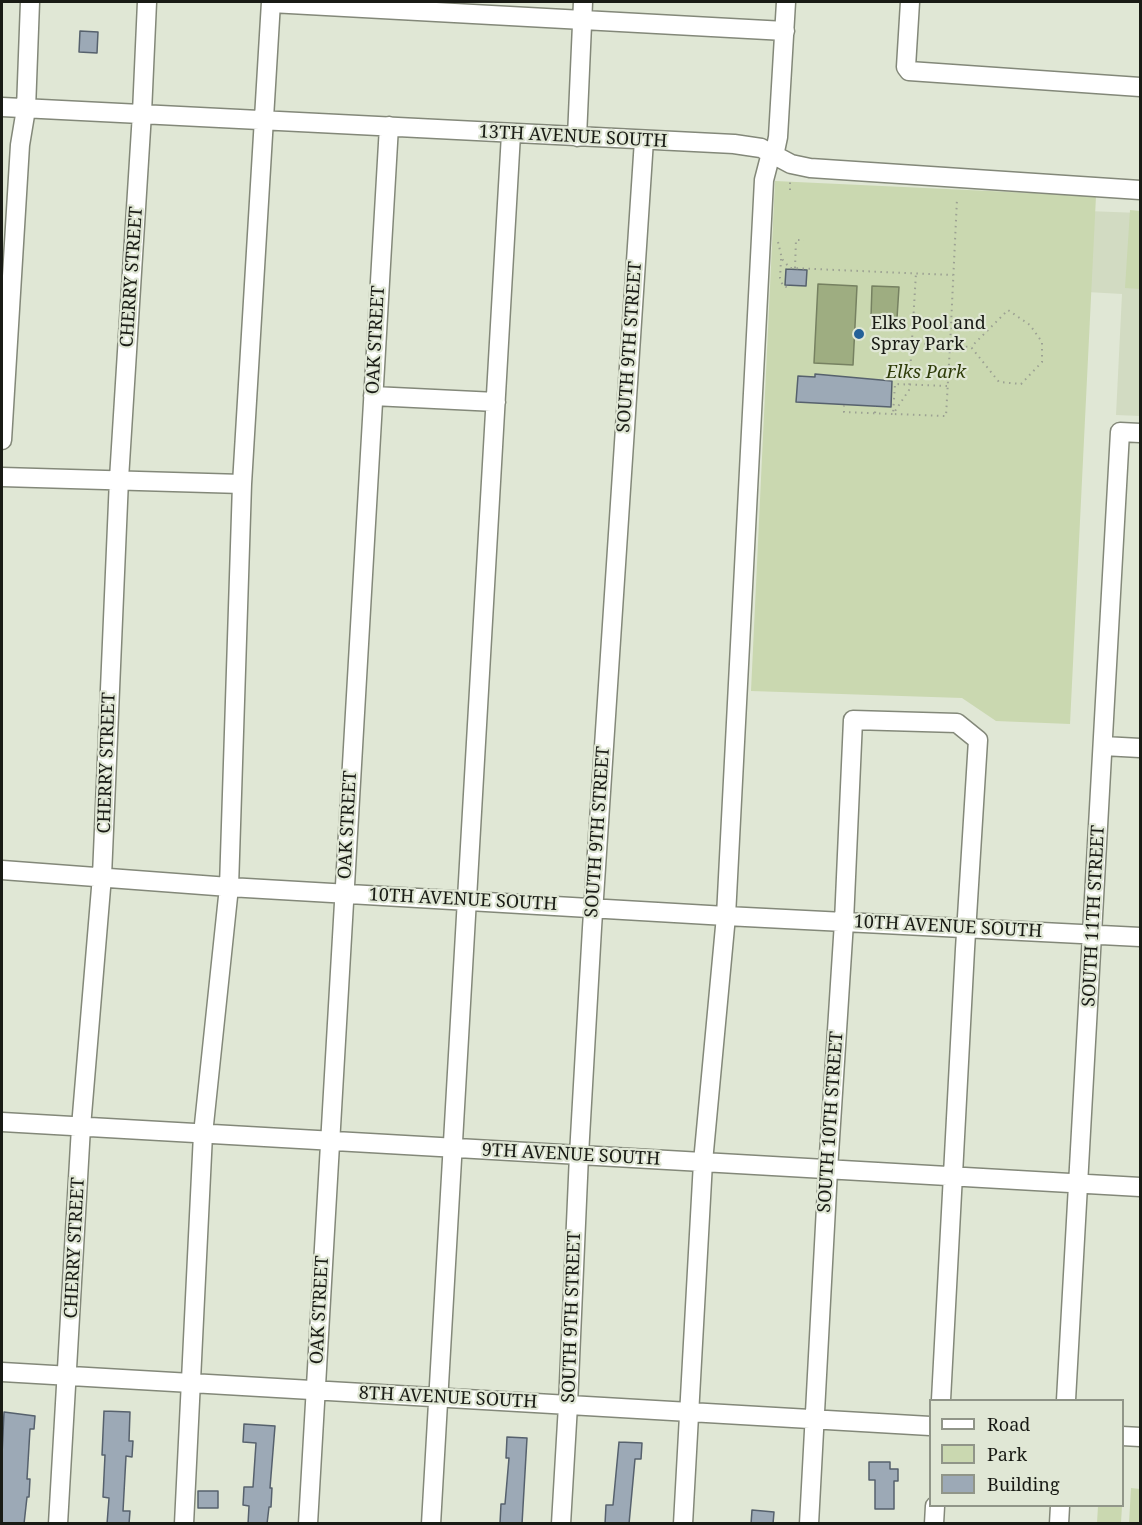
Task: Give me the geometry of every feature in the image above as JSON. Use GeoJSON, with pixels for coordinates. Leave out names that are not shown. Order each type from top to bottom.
{"type":"FeatureCollection","features":[{"type":"Feature","properties":{"kind":"street"},"geometry":{"type":"LineString","coordinates":[[2,440],[20,145],[26,109],[30,2]]}},
{"type":"Feature","properties":{"kind":"street","name":"CHERRY STREET"},"geometry":{"type":"LineString","coordinates":[[58,1524],[81,1127],[102,876],[119,479],[147,2]]}},
{"type":"Feature","properties":{"kind":"street"},"geometry":{"type":"LineString","coordinates":[[184,1524],[203,1134],[229,887],[242,484],[271,2],[583,10],[785,31]]}},
{"type":"Feature","properties":{"kind":"street"},"geometry":{"type":"LineString","coordinates":[[683,1524],[703,1162],[726,916],[764,180],[778,137],[786,2]]}},
{"type":"Feature","properties":{"kind":"street"},"geometry":{"type":"LineString","coordinates":[[910,2],[906,67],[909,71],[1140,87]]}},
{"type":"Feature","properties":{"kind":"street"},"geometry":{"type":"LineString","coordinates":[[577,137],[583,10]]}},
{"type":"Feature","properties":{"kind":"street","name":"13TH AVENUE SOUTH"},"geometry":{"type":"LineString","coordinates":[[2,107],[735,144],[753,146],[791,164],[810,168],[1140,190]]}},
{"type":"Feature","properties":{"kind":"street","name":"OAK STREET"},"geometry":{"type":"LineString","coordinates":[[308,1524],[389,126]]}},
{"type":"Feature","properties":{"kind":"street"},"geometry":{"type":"LineString","coordinates":[[431,1524],[436,1398],[468,900],[511,134]]}},
{"type":"Feature","properties":{"kind":"street","name":"SOUTH 9TH STREET"},"geometry":{"type":"LineString","coordinates":[[561,1524],[593,907],[644,140]]}},
{"type":"Feature","properties":{"kind":"street"},"geometry":{"type":"LineString","coordinates":[[373,396],[496,402]]}},
{"type":"Feature","properties":{"kind":"street","name":"SOUTH 11TH STREET"},"geometry":{"type":"LineString","coordinates":[[1066,1399],[1120,432],[1140,433]]}},
{"type":"Feature","properties":{"kind":"street"},"geometry":{"type":"LineString","coordinates":[[2,477],[242,484]]}},
{"type":"Feature","properties":{"kind":"street","name":"SOUTH 10TH STREET"},"geometry":{"type":"LineString","coordinates":[[809,1524],[844,922],[853,720],[957,723],[978,740],[966,928]]}},
{"type":"Feature","properties":{"kind":"street"},"geometry":{"type":"LineString","coordinates":[[1103,746],[1140,748]]}},
{"type":"Feature","properties":{"kind":"street","name":"10TH AVENUE SOUTH"},"geometry":{"type":"LineString","coordinates":[[2,870],[344,894],[1140,937]]}},
{"type":"Feature","properties":{"kind":"street"},"geometry":{"type":"LineString","coordinates":[[941,1399],[966,928]]}},
{"type":"Feature","properties":{"kind":"street","name":"9TH AVENUE SOUTH"},"geometry":{"type":"LineString","coordinates":[[2,1122],[1140,1187]]}},
{"type":"Feature","properties":{"kind":"street","name":"8TH AVENUE SOUTH"},"geometry":{"type":"LineString","coordinates":[[2,1372],[929,1426]]}},
{"type":"Feature","properties":{"kind":"street"},"geometry":{"type":"LineString","coordinates":[[1124,1436],[1140,1437]]}},
{"type":"Feature","properties":{"kind":"street"},"geometry":{"type":"LineString","coordinates":[[934,1524],[935,1507]]}},
{"type":"Feature","properties":{"kind":"street"},"geometry":{"type":"LineString","coordinates":[[1059,1524],[1060,1507]]}},
{"type":"Feature","properties":{"kind":"path"},"geometry":{"type":"LineString","coordinates":[[844,405],[844,412],[946,416],[957,199]]}},
{"type":"Feature","properties":{"kind":"path"},"geometry":{"type":"LineString","coordinates":[[778,240],[781,256],[780,278],[783,285],[790,288]]}},
{"type":"Feature","properties":{"kind":"path"},"geometry":{"type":"LineString","coordinates":[[795,268],[796,240],[804,240]]}},
{"type":"Feature","properties":{"kind":"path"},"geometry":{"type":"LineString","coordinates":[[781,256],[790,268],[953,275]]}},
{"type":"Feature","properties":{"kind":"path"},"geometry":{"type":"LineString","coordinates":[[893,414],[909,390],[916,273]]}},
{"type":"Feature","properties":{"kind":"path"},"geometry":{"type":"LineString","coordinates":[[912,343],[971,347],[1008,310],[1030,325],[1042,342],[1042,362],[1021,384],[999,382],[971,347]]}},
{"type":"Feature","properties":{"kind":"path"},"geometry":{"type":"LineString","coordinates":[[893,414],[895,384],[947,386]]}},
{"type":"Feature","properties":{"kind":"path"},"geometry":{"type":"LineString","coordinates":[[875,413],[876,407]]}},
{"type":"Feature","properties":{"kind":"shaded area"},"geometry":{"type":"Polygon","coordinates":[[[956,206],[1140,213],[1140,416],[1116,415],[1122,294],[948,284],[956,206]]]}},
{"type":"Feature","properties":{"kind":"shaded area"},"geometry":{"type":"Polygon","coordinates":[[[818,284],[857,286],[853,365],[814,363],[818,284]]]}},
{"type":"Feature","properties":{"kind":"shaded area"},"geometry":{"type":"Polygon","coordinates":[[[872,286],[899,287],[897,318],[871,317],[872,286]]]}},
{"type":"Feature","properties":{"kind":"green space","name":"Elks Park"},"geometry":{"type":"Polygon","coordinates":[[[775,181],[1096,196],[1070,724],[996,721],[962,698],[751,691],[775,181]]]}},
{"type":"Feature","properties":{"kind":"green space"},"geometry":{"type":"Polygon","coordinates":[[[1130,210],[1140,211],[1140,289],[1125,288],[1130,210]]]}},
{"type":"Feature","properties":{"kind":"green space"},"geometry":{"type":"Polygon","coordinates":[[[1131,1488],[1140,1489],[1140,1523],[1129,1523],[1131,1488]]]}},
{"type":"Feature","properties":{"kind":"green space"},"geometry":{"type":"Polygon","coordinates":[[[1098,1507],[1122,1507],[1121,1523],[1097,1523],[1098,1507]]]}},
{"type":"Feature","properties":{"kind":"building"},"geometry":{"type":"Polygon","coordinates":[[[80,31],[98,32],[97,53],[79,52],[80,31]]]}},
{"type":"Feature","properties":{"kind":"building"},"geometry":{"type":"Polygon","coordinates":[[[786,269],[807,270],[806,286],[785,285],[786,269]]]}},
{"type":"Feature","properties":{"kind":"building"},"geometry":{"type":"Polygon","coordinates":[[[815,374],[892,381],[891,407],[796,402],[798,376],[815,377],[815,374]]]}},
{"type":"Feature","properties":{"kind":"building"},"geometry":{"type":"Polygon","coordinates":[[[104,1411],[130,1412],[129,1441],[133,1441],[132,1457],[126,1456],[123,1511],[130,1511],[129,1524],[107,1524],[109,1498],[103,1497],[104,1411]]]}},
{"type":"Feature","properties":{"kind":"building"},"geometry":{"type":"Polygon","coordinates":[[[4,1412],[35,1416],[34,1429],[30,1429],[27,1479],[30,1479],[29,1497],[27,1497],[24,1524],[2,1524],[4,1412]]]}},
{"type":"Feature","properties":{"kind":"building"},"geometry":{"type":"Polygon","coordinates":[[[244,1424],[275,1426],[270,1488],[272,1488],[271,1507],[269,1507],[267,1524],[248,1524],[249,1506],[243,1505],[244,1487],[253,1487],[256,1443],[243,1442],[244,1424]]]}},
{"type":"Feature","properties":{"kind":"building"},"geometry":{"type":"Polygon","coordinates":[[[507,1437],[527,1438],[522,1524],[500,1523],[501,1504],[505,1504],[509,1458],[506,1458],[507,1437]]]}},
{"type":"Feature","properties":{"kind":"building"},"geometry":{"type":"Polygon","coordinates":[[[619,1442],[642,1443],[641,1459],[635,1459],[629,1524],[605,1524],[606,1505],[613,1505],[619,1442]]]}},
{"type":"Feature","properties":{"kind":"building"},"geometry":{"type":"Polygon","coordinates":[[[869,1462],[890,1462],[890,1469],[898,1469],[898,1481],[894,1481],[894,1509],[875,1509],[875,1480],[869,1480],[869,1462]]]}},
{"type":"Feature","properties":{"kind":"building"},"geometry":{"type":"Polygon","coordinates":[[[198,1491],[218,1491],[218,1508],[198,1508],[198,1491]]]}},
{"type":"Feature","properties":{"kind":"building"},"geometry":{"type":"Polygon","coordinates":[[[752,1510],[774,1512],[773,1524],[751,1524],[752,1510]]]}},
{"type":"Feature","properties":{"kind":"place","name":"Elks Pool and Spray Park"},"geometry":{"type":"Point","coordinates":[859,334]}}]}
